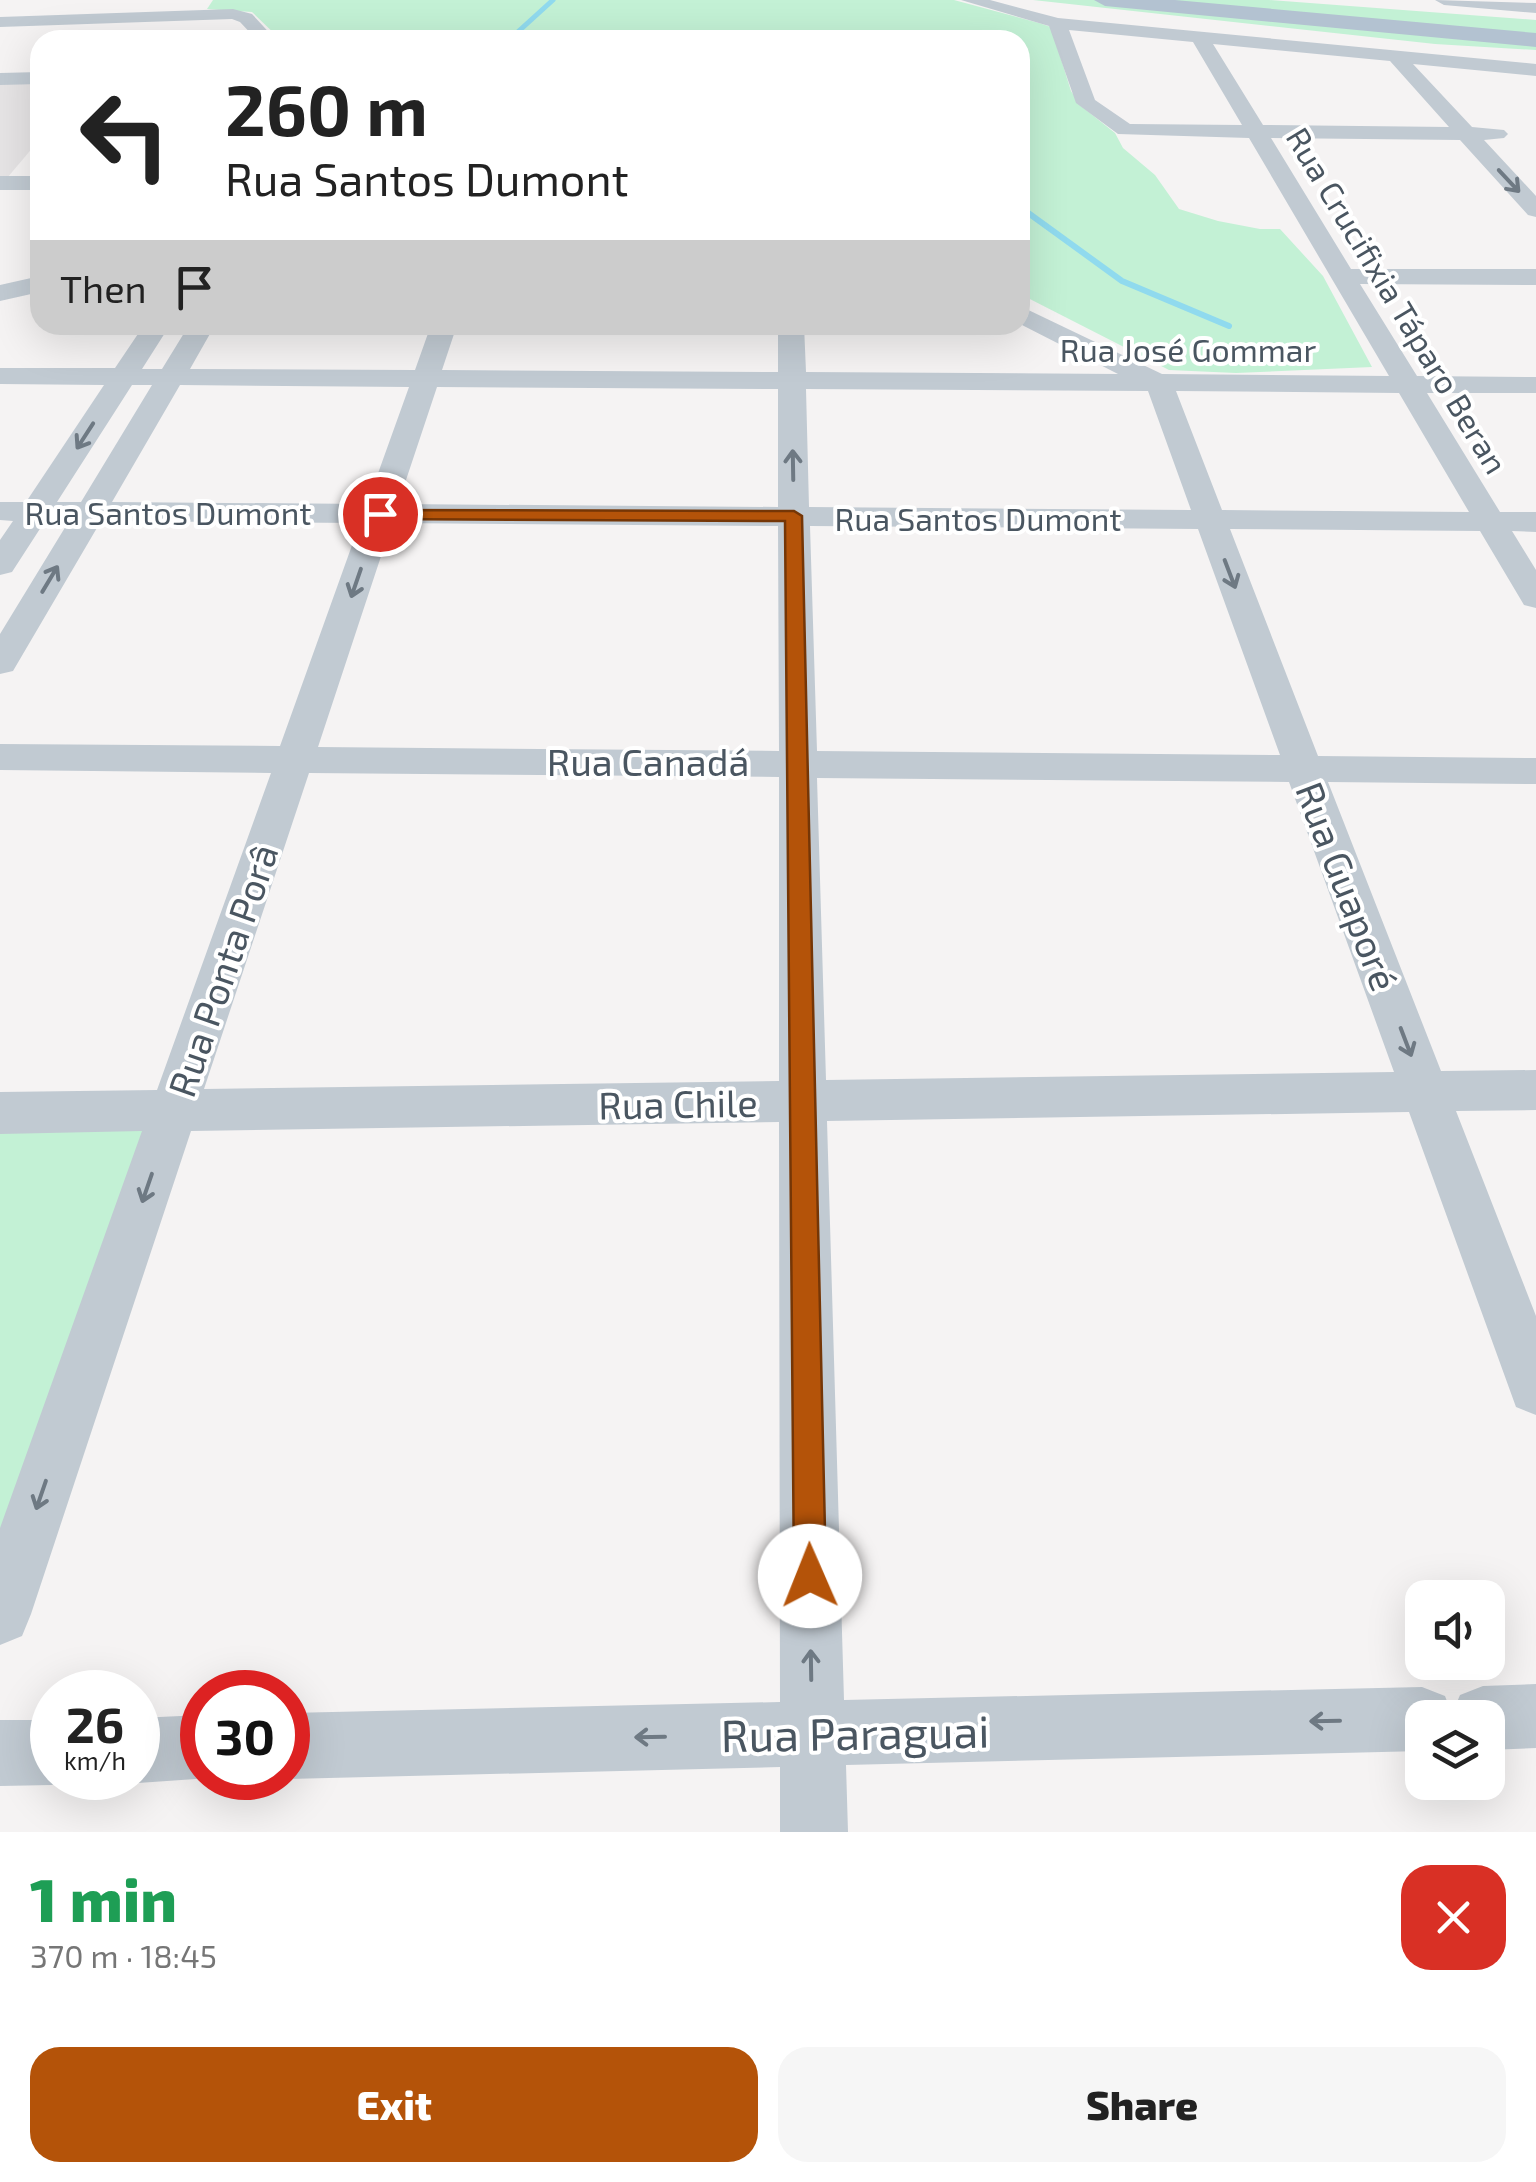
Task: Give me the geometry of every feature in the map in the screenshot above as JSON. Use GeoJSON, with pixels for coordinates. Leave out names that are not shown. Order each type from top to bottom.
{"type":"FeatureCollection","features":[{"type":"Feature","properties":{"kind":"main road"},"geometry":{"type":"LineString","coordinates":[[1105,0],[1536,34]]}},
{"type":"Feature","properties":{"kind":"main road"},"geometry":{"type":"LineString","coordinates":[[1159,0],[1536,34]]}},
{"type":"Feature","properties":{"kind":"main road"},"geometry":{"type":"LineString","coordinates":[[1443,68],[1536,62]]}},
{"type":"Feature","properties":{"kind":"street"},"geometry":{"type":"LineString","coordinates":[[970,0],[1057,23],[1396,57],[1443,68],[1536,70]]}},
{"type":"Feature","properties":{"kind":"street"},"geometry":{"type":"LineString","coordinates":[[1444,0],[1536,8]]}},
{"type":"Feature","properties":{"kind":"street"},"geometry":{"type":"LineString","coordinates":[[176,30],[191,7]]}},
{"type":"Feature","properties":{"kind":"street"},"geometry":{"type":"LineString","coordinates":[[0,22],[191,7],[246,18],[257,30]]}},
{"type":"Feature","properties":{"kind":"street"},"geometry":{"type":"LineString","coordinates":[[10,40],[32,21]]}},
{"type":"Feature","properties":{"kind":"street"},"geometry":{"type":"LineString","coordinates":[[1057,23],[1086,103],[1124,130],[1465,134],[1504,140],[1474,109]]}},
{"type":"Feature","properties":{"kind":"street","name":"Rua Crucifixia Táparo Beran"},"geometry":{"type":"LineString","coordinates":[[1200,38],[1536,598]]}},
{"type":"Feature","properties":{"kind":"street"},"geometry":{"type":"LineString","coordinates":[[1396,57],[1536,210]]}},
{"type":"Feature","properties":{"kind":"street"},"geometry":{"type":"LineString","coordinates":[[0,79],[30,78]]}},
{"type":"Feature","properties":{"kind":"street"},"geometry":{"type":"LineString","coordinates":[[0,183],[30,183]]}},
{"type":"Feature","properties":{"kind":"street"},"geometry":{"type":"LineString","coordinates":[[1,281],[30,271]]}},
{"type":"Feature","properties":{"kind":"street"},"geometry":{"type":"LineString","coordinates":[[1342,276],[1536,278]]}},
{"type":"Feature","properties":{"kind":"street"},"geometry":{"type":"LineString","coordinates":[[1,281],[30,283]]}},
{"type":"Feature","properties":{"kind":"street"},"geometry":{"type":"LineString","coordinates":[[1030,319],[1159,384]]}},
{"type":"Feature","properties":{"kind":"street"},"geometry":{"type":"LineString","coordinates":[[0,566],[151,335]]}},
{"type":"Feature","properties":{"kind":"street"},"geometry":{"type":"LineString","coordinates":[[0,663],[196,335]]}},
{"type":"Feature","properties":{"kind":"street","name":"Rua Ponta Porâ"},"geometry":{"type":"LineString","coordinates":[[0,1614],[441,335]]}},
{"type":"Feature","properties":{"kind":"street"},"geometry":{"type":"LineString","coordinates":[[791,335],[814,1832]]}},
{"type":"Feature","properties":{"kind":"street"},"geometry":{"type":"LineString","coordinates":[[1083,383],[1102,370],[1098,353]]}},
{"type":"Feature","properties":{"kind":"street","name":"Rua José Gommar"},"geometry":{"type":"LineString","coordinates":[[0,376],[1536,385]]}},
{"type":"Feature","properties":{"kind":"street","name":"Rua Guaporé"},"geometry":{"type":"LineString","coordinates":[[1159,384],[1536,1387]]}},
{"type":"Feature","properties":{"kind":"street","name":"Rua Santos Dumont"},"geometry":{"type":"LineString","coordinates":[[0,512],[1536,522]]}},
{"type":"Feature","properties":{"kind":"street","name":"Rua Canadá"},"geometry":{"type":"LineString","coordinates":[[0,757],[1536,771]]}},
{"type":"Feature","properties":{"kind":"street","name":"Rua Chile"},"geometry":{"type":"LineString","coordinates":[[0,1113],[1536,1090]]}},
{"type":"Feature","properties":{"kind":"street"},"geometry":{"type":"LineString","coordinates":[[1505,1717],[1536,1716]]}},
{"type":"Feature","properties":{"kind":"street","name":"Rua Paraguai"},"geometry":{"type":"LineString","coordinates":[[310,1745],[1405,1719]]}},
{"type":"Feature","properties":{"kind":"street"},"geometry":{"type":"LineString","coordinates":[[0,1753],[30,1752]]}},
{"type":"Feature","properties":{"kind":"shaded area"},"geometry":{"type":"Polygon","coordinates":[[[0,84],[30,84],[30,151],[7,178],[0,178],[0,84]]]}},
{"type":"Feature","properties":{"kind":"green space"},"geometry":{"type":"Polygon","coordinates":[[[213,0],[954,0],[1039,23],[1051,27],[1071,91],[1081,106],[1115,133],[1123,148],[1155,175],[1179,209],[1218,221],[1280,229],[1323,276],[1372,367],[1236,373],[1169,370],[1030,299],[1030,30],[271,30],[252,12],[207,9],[213,0]]]}},
{"type":"Feature","properties":{"kind":"green space"},"geometry":{"type":"Polygon","coordinates":[[[1033,0],[1269,0],[1536,20],[1536,50],[1435,44],[1033,0]]]}},
{"type":"Feature","properties":{"kind":"green space"},"geometry":{"type":"Polygon","coordinates":[[[151,1127],[0,1571],[0,1129],[151,1127]]]}},
{"type":"Feature","properties":{"kind":"waterway"},"geometry":{"type":"LineString","coordinates":[[520,30],[553,0]]}},
{"type":"Feature","properties":{"kind":"waterway"},"geometry":{"type":"LineString","coordinates":[[1030,214],[1122,281],[1229,326]]}},
{"type":"Feature","properties":{"kind":"route"},"geometry":{"type":"LineString","coordinates":[[380,514],[794,516],[810,1576]]}}]}
